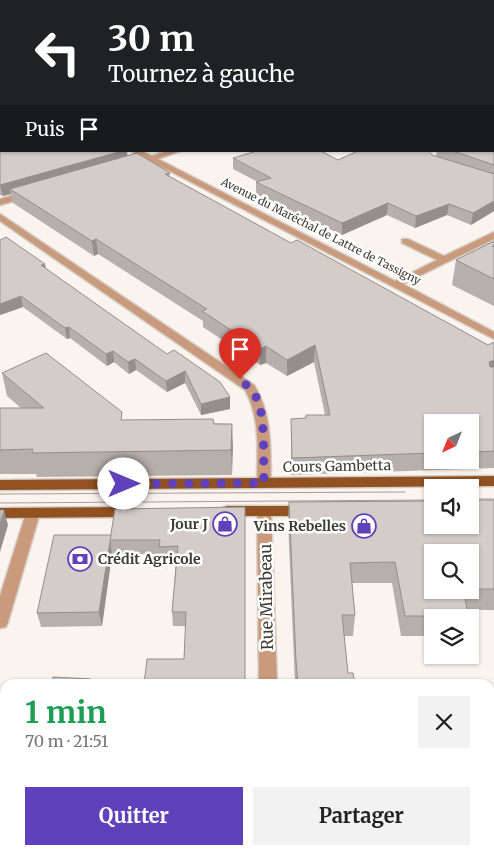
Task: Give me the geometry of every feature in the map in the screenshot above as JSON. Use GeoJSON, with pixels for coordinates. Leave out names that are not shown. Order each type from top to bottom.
{"type":"FeatureCollection","features":[{"type":"Feature","properties":{"kind":"main road","name":"Cours Gambetta"},"geometry":{"type":"LineString","coordinates":[[0,485],[494,481]]}},
{"type":"Feature","properties":{"kind":"main road"},"geometry":{"type":"LineString","coordinates":[[214,511],[324,510]]}},
{"type":"Feature","properties":{"kind":"main road"},"geometry":{"type":"LineString","coordinates":[[0,513],[142,512]]}},
{"type":"Feature","properties":{"kind":"street","name":"Avenue du Maréchal de Lattre de Tassigny"},"geometry":{"type":"LineString","coordinates":[[137,152],[494,336]]}},
{"type":"Feature","properties":{"kind":"street"},"geometry":{"type":"LineString","coordinates":[[138,162],[173,152]]}},
{"type":"Feature","properties":{"kind":"street"},"geometry":{"type":"LineString","coordinates":[[0,202],[37,192]]}},
{"type":"Feature","properties":{"kind":"street"},"geometry":{"type":"LineString","coordinates":[[0,217],[250,388],[257,398],[261,410],[264,483]]}},
{"type":"Feature","properties":{"kind":"street"},"geometry":{"type":"LineString","coordinates":[[396,284],[494,235]]}},
{"type":"Feature","properties":{"kind":"street"},"geometry":{"type":"LineString","coordinates":[[405,240],[446,260]]}},
{"type":"Feature","properties":{"kind":"street","name":"Rue Mirabeau"},"geometry":{"type":"LineString","coordinates":[[264,511],[268,679]]}},
{"type":"Feature","properties":{"kind":"street"},"geometry":{"type":"LineString","coordinates":[[0,622],[33,513]]}},
{"type":"Feature","properties":{"kind":"building"},"geometry":{"type":"Polygon","coordinates":[[[0,152],[118,152],[0,185],[0,152]]]}},
{"type":"Feature","properties":{"kind":"building"},"geometry":{"type":"Polygon","coordinates":[[[254,152],[323,152],[338,160],[356,152],[430,152],[432,155],[494,174],[494,201],[473,213],[449,204],[416,216],[388,203],[342,223],[256,182],[271,178],[233,158],[254,152]]]}},
{"type":"Feature","properties":{"kind":"building"},"geometry":{"type":"Polygon","coordinates":[[[456,152],[494,152],[494,165],[456,152]]]}},
{"type":"Feature","properties":{"kind":"building"},"geometry":{"type":"Polygon","coordinates":[[[137,153],[170,173],[165,174],[291,243],[297,240],[488,345],[494,342],[494,360],[489,362],[490,367],[494,367],[494,451],[479,452],[479,414],[424,414],[424,453],[292,458],[291,419],[306,418],[306,415],[330,415],[315,345],[287,360],[266,346],[260,349],[202,311],[207,309],[96,239],[92,241],[10,189],[137,153]]]}},
{"type":"Feature","properties":{"kind":"building"},"geometry":{"type":"Polygon","coordinates":[[[6,237],[45,264],[41,265],[167,354],[174,350],[220,382],[230,397],[201,404],[185,371],[166,381],[135,359],[128,362],[113,351],[106,354],[69,327],[65,328],[21,296],[0,304],[0,240],[6,237]]]}},
{"type":"Feature","properties":{"kind":"building"},"geometry":{"type":"Polygon","coordinates":[[[494,241],[494,246],[492,246],[494,247],[494,279],[456,260],[494,241]]]}},
{"type":"Feature","properties":{"kind":"building"},"geometry":{"type":"Polygon","coordinates":[[[46,353],[122,412],[121,420],[213,419],[214,424],[232,424],[231,450],[32,453],[33,449],[0,450],[0,408],[44,408],[2,373],[46,353]]]}},
{"type":"Feature","properties":{"kind":"building"},"geometry":{"type":"Polygon","coordinates":[[[479,500],[494,500],[494,589],[479,589],[479,544],[424,544],[424,599],[465,599],[467,609],[424,609],[424,616],[405,616],[395,562],[350,563],[355,615],[342,615],[348,673],[353,673],[354,679],[298,679],[289,502],[424,501],[424,534],[479,534],[479,500]]]}},
{"type":"Feature","properties":{"kind":"building"},"geometry":{"type":"Polygon","coordinates":[[[245,507],[245,679],[145,679],[147,659],[184,659],[186,612],[172,612],[178,546],[159,547],[160,540],[110,540],[115,509],[245,507]]]}},
{"type":"Feature","properties":{"kind":"building"},"geometry":{"type":"Polygon","coordinates":[[[0,510],[4,510],[0,524],[0,510]]]}},
{"type":"Feature","properties":{"kind":"building"},"geometry":{"type":"Polygon","coordinates":[[[54,535],[111,535],[99,612],[37,613],[54,535]]]}},
{"type":"Feature","properties":{"kind":"building"},"geometry":{"type":"Polygon","coordinates":[[[53,677],[91,679],[53,679],[53,677]]]}},
{"type":"Feature","properties":{"kind":"tram line"},"geometry":{"type":"LineString","coordinates":[[0,494],[405,492]]}},
{"type":"Feature","properties":{"kind":"tram line"},"geometry":{"type":"LineString","coordinates":[[479,499],[494,499]]}},
{"type":"Feature","properties":{"kind":"tram line"},"geometry":{"type":"LineString","coordinates":[[0,503],[424,500]]}},
{"type":"Feature","properties":{"kind":"place","name":"Jour J"},"geometry":{"type":"Point","coordinates":[225,524]}},
{"type":"Feature","properties":{"kind":"place","name":"Vins Rebelles"},"geometry":{"type":"Point","coordinates":[364,526]}},
{"type":"Feature","properties":{"kind":"place","name":"Crédit Agricole"},"geometry":{"type":"Point","coordinates":[80,559]}},
{"type":"Feature","properties":{"kind":"route"},"geometry":{"type":"LineString","coordinates":[[124,484],[264,483],[261,410],[257,398],[240,379]]}}]}
